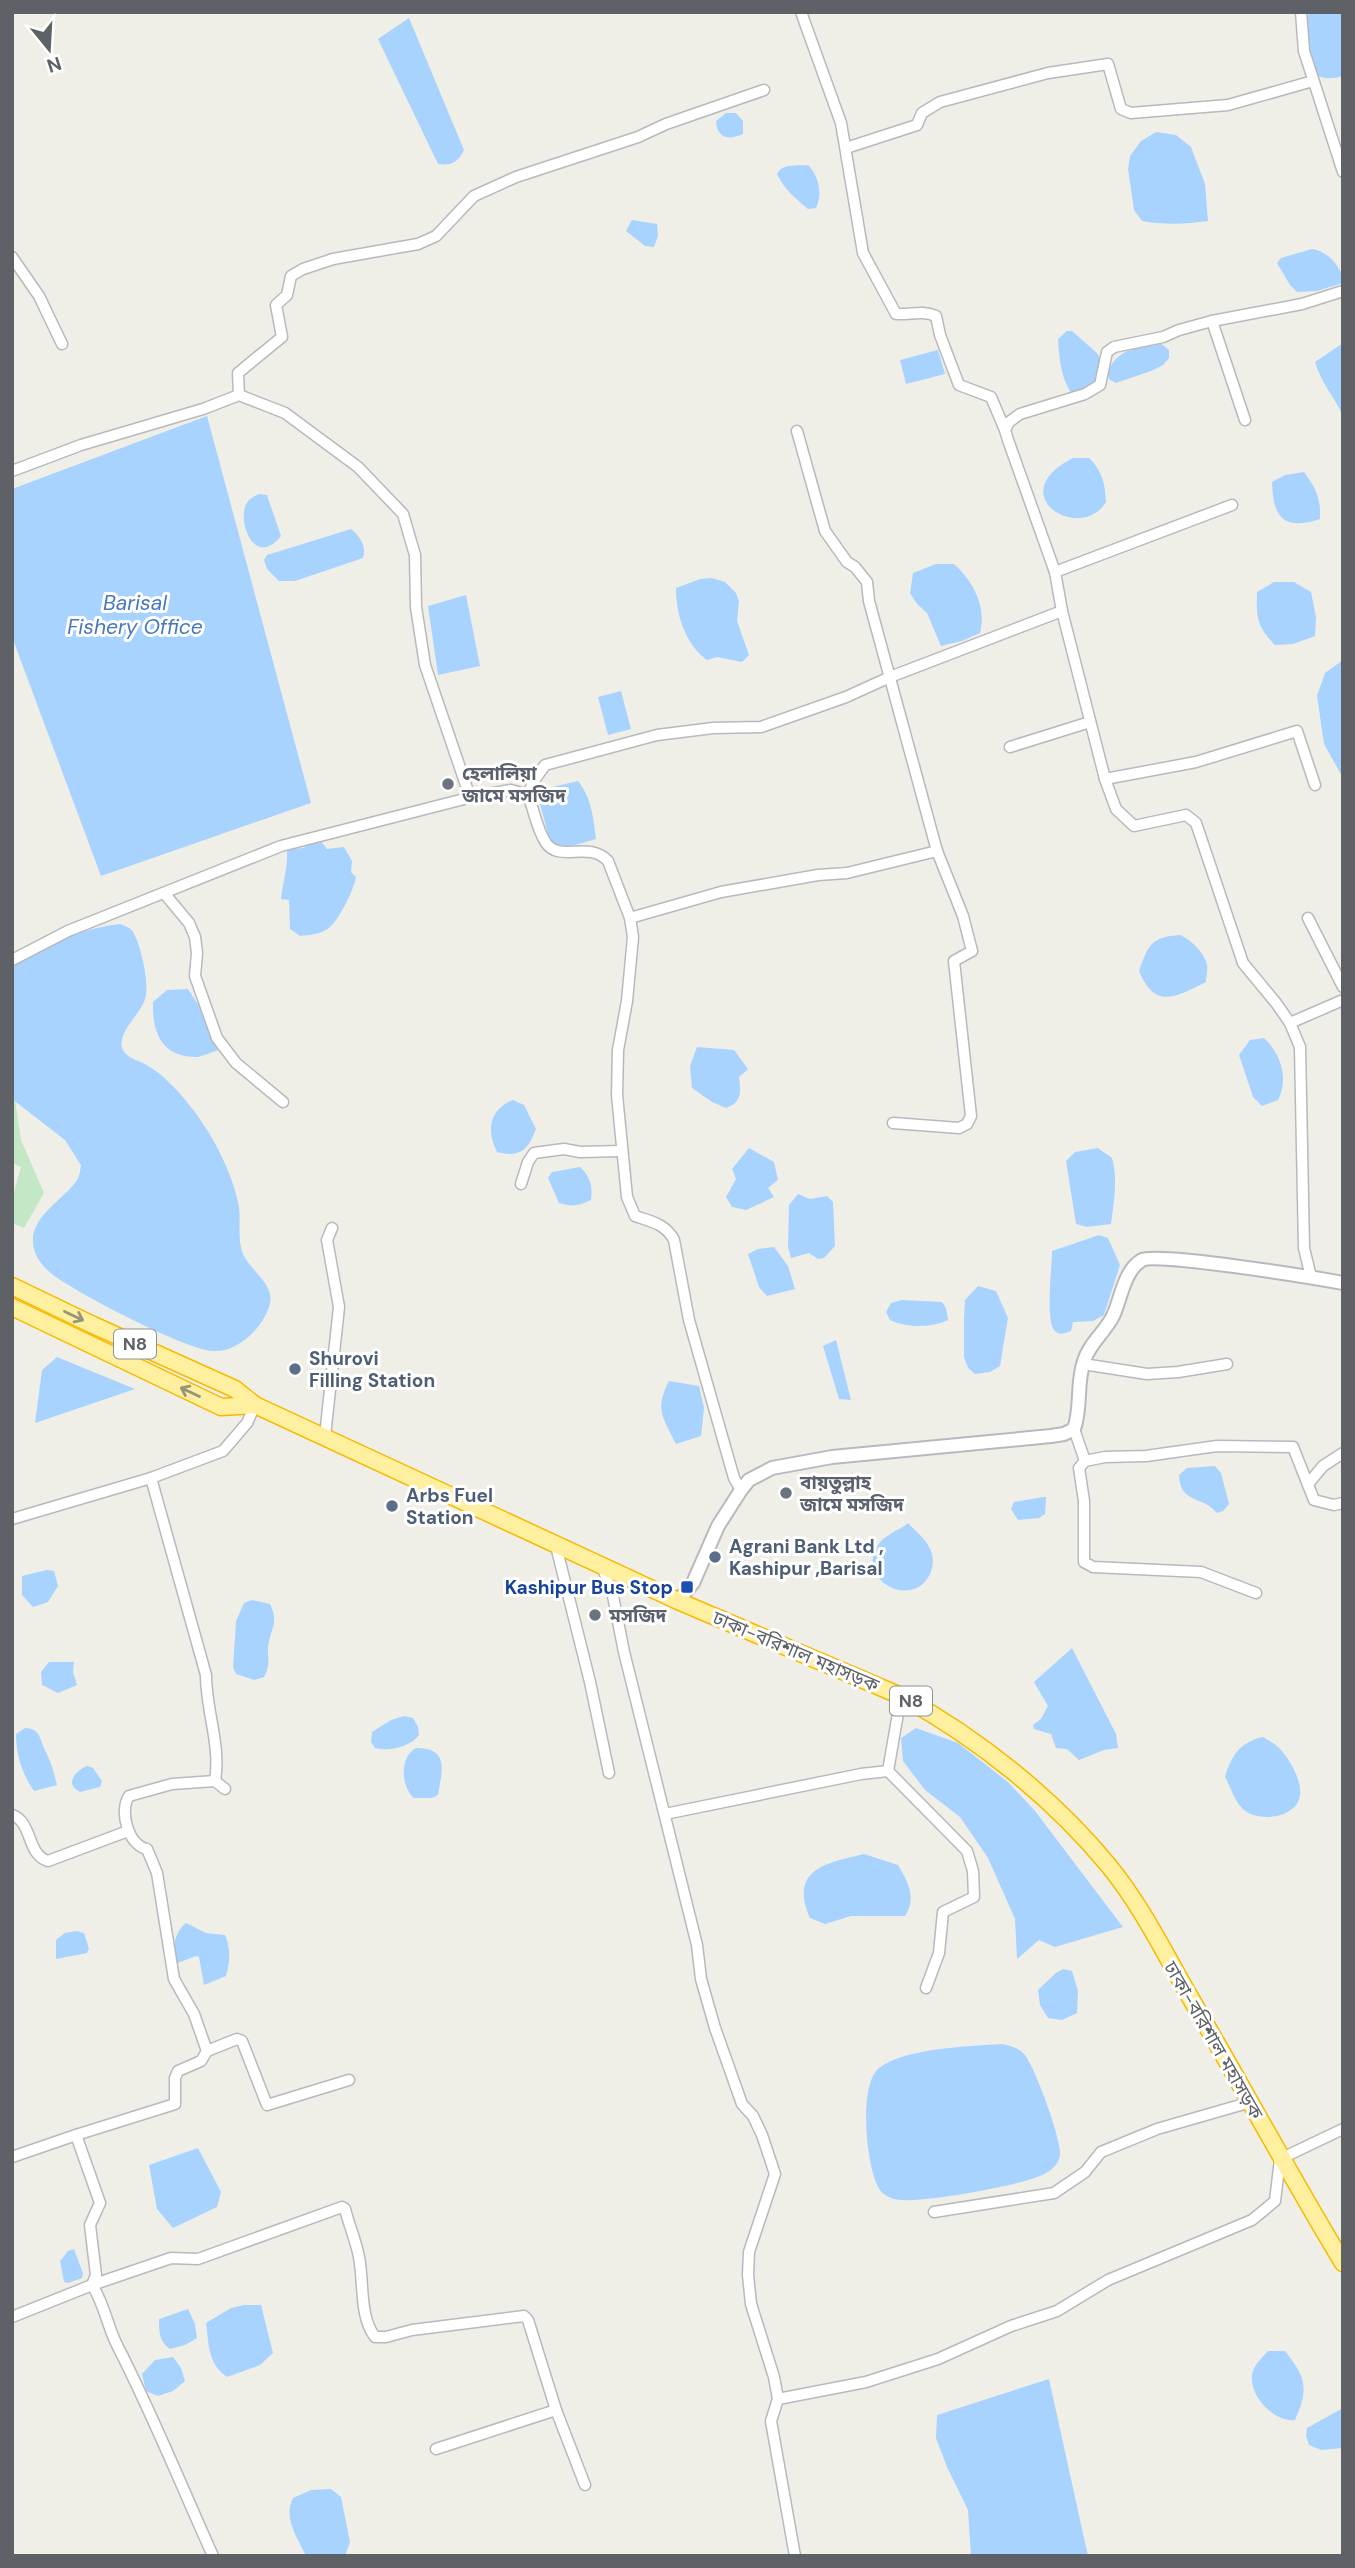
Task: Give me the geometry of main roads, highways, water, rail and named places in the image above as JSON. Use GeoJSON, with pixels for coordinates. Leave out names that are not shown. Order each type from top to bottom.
{"type":"FeatureCollection","features":[{"type":"Feature","properties":{"kind":"highway","name":"ঢাকা-বরিশাল মহাসড়ক"},"geometry":{"type":"LineString","coordinates":[[12,1286],[234,1389],[255,1405],[678,1601],[901,1696],[929,1711],[1055,1807],[1110,1867],[1139,1908],[1251,2102],[1280,2159],[1343,2263]]}},
{"type":"Feature","properties":{"kind":"highway","name":"ঢাকা-বরিশাল মহাসড়ক"},"geometry":{"type":"LineString","coordinates":[[12,1307],[221,1407],[255,1405]]}},
{"type":"Feature","properties":{"kind":"water"},"geometry":{"type":"Polygon","coordinates":[[[1311,12],[1343,12],[1343,76],[1327,78],[1314,73],[1305,23],[1311,12]]]}},
{"type":"Feature","properties":{"kind":"water"},"geometry":{"type":"Polygon","coordinates":[[[409,18],[464,150],[451,164],[438,164],[378,39],[409,18]]]}},
{"type":"Feature","properties":{"kind":"water"},"geometry":{"type":"Polygon","coordinates":[[[726,113],[736,113],[743,121],[743,134],[728,137],[721,134],[716,121],[726,113]]]}},
{"type":"Feature","properties":{"kind":"water"},"geometry":{"type":"Polygon","coordinates":[[[1156,132],[1176,135],[1191,147],[1205,184],[1208,221],[1175,224],[1142,221],[1134,210],[1128,169],[1130,156],[1141,141],[1156,132]]]}},
{"type":"Feature","properties":{"kind":"water"},"geometry":{"type":"Polygon","coordinates":[[[808,165],[815,174],[819,191],[816,208],[808,209],[786,189],[777,174],[782,168],[808,165]]]}},
{"type":"Feature","properties":{"kind":"water"},"geometry":{"type":"Polygon","coordinates":[[[632,220],[657,224],[658,236],[654,247],[645,246],[626,231],[632,220]]]}},
{"type":"Feature","properties":{"kind":"water"},"geometry":{"type":"Polygon","coordinates":[[[1312,249],[1318,250],[1333,261],[1340,271],[1343,283],[1317,291],[1297,292],[1290,285],[1277,263],[1281,258],[1312,249]]]}},
{"type":"Feature","properties":{"kind":"water"},"geometry":{"type":"Polygon","coordinates":[[[1067,331],[1072,331],[1097,353],[1101,360],[1095,384],[1071,393],[1063,374],[1058,346],[1058,339],[1067,331]]]}},
{"type":"Feature","properties":{"kind":"water"},"geometry":{"type":"Polygon","coordinates":[[[1159,342],[1169,350],[1169,358],[1163,365],[1116,383],[1110,380],[1107,374],[1121,354],[1159,342]]]}},
{"type":"Feature","properties":{"kind":"water"},"geometry":{"type":"Polygon","coordinates":[[[1343,343],[1343,416],[1315,362],[1343,343]]]}},
{"type":"Feature","properties":{"kind":"water"},"geometry":{"type":"Polygon","coordinates":[[[938,350],[945,374],[906,384],[900,360],[938,350]]]}},
{"type":"Feature","properties":{"kind":"water","name":"Barisal Fishery Office"},"geometry":{"type":"Polygon","coordinates":[[[207,416],[311,803],[101,876],[12,637],[12,489],[207,416]]]}},
{"type":"Feature","properties":{"kind":"water"},"geometry":{"type":"Polygon","coordinates":[[[1073,458],[1089,458],[1097,467],[1106,495],[1106,502],[1094,514],[1080,518],[1065,516],[1053,510],[1045,499],[1044,486],[1052,472],[1073,458]]]}},
{"type":"Feature","properties":{"kind":"water"},"geometry":{"type":"Polygon","coordinates":[[[1304,472],[1317,494],[1320,519],[1289,522],[1278,513],[1272,482],[1285,475],[1304,472]]]}},
{"type":"Feature","properties":{"kind":"water"},"geometry":{"type":"Polygon","coordinates":[[[259,494],[267,495],[281,536],[271,545],[262,547],[249,537],[244,517],[249,500],[259,494]]]}},
{"type":"Feature","properties":{"kind":"water"},"geometry":{"type":"Polygon","coordinates":[[[351,529],[362,542],[363,558],[295,581],[279,581],[267,569],[264,560],[267,555],[351,529]]]}},
{"type":"Feature","properties":{"kind":"water"},"geometry":{"type":"Polygon","coordinates":[[[936,564],[954,564],[961,571],[977,595],[982,614],[980,633],[941,646],[927,613],[910,593],[913,573],[936,564]]]}},
{"type":"Feature","properties":{"kind":"water"},"geometry":{"type":"Polygon","coordinates":[[[712,578],[725,582],[736,593],[739,601],[737,621],[749,655],[742,662],[717,657],[707,660],[693,646],[683,628],[676,588],[700,579],[712,578]]]}},
{"type":"Feature","properties":{"kind":"water"},"geometry":{"type":"Polygon","coordinates":[[[1274,582],[1294,582],[1311,592],[1316,617],[1315,636],[1293,644],[1275,645],[1264,633],[1258,615],[1257,592],[1274,582]]]}},
{"type":"Feature","properties":{"kind":"water"},"geometry":{"type":"Polygon","coordinates":[[[466,595],[480,666],[438,675],[428,606],[466,595]]]}},
{"type":"Feature","properties":{"kind":"water"},"geometry":{"type":"Polygon","coordinates":[[[1343,660],[1343,778],[1324,744],[1317,696],[1325,673],[1343,660]]]}},
{"type":"Feature","properties":{"kind":"water"},"geometry":{"type":"Polygon","coordinates":[[[621,691],[631,729],[608,735],[598,697],[621,691]]]}},
{"type":"Feature","properties":{"kind":"water"},"geometry":{"type":"Polygon","coordinates":[[[578,781],[589,801],[596,839],[561,849],[550,841],[538,797],[544,789],[578,781]]]}},
{"type":"Feature","properties":{"kind":"water"},"geometry":{"type":"Polygon","coordinates":[[[320,840],[327,849],[344,847],[352,861],[351,872],[356,877],[339,916],[331,926],[312,935],[300,936],[290,929],[289,900],[281,899],[287,849],[304,848],[308,842],[320,840]]]}},
{"type":"Feature","properties":{"kind":"water"},"geometry":{"type":"Polygon","coordinates":[[[120,924],[130,929],[136,938],[146,984],[143,1005],[122,1037],[123,1050],[166,1079],[189,1104],[209,1132],[222,1156],[236,1194],[243,1254],[265,1283],[270,1296],[267,1312],[256,1329],[232,1348],[213,1351],[199,1348],[106,1306],[52,1274],[41,1263],[34,1249],[35,1228],[40,1219],[71,1188],[77,1180],[81,1165],[65,1140],[12,1099],[12,964],[91,929],[120,924]]]}},
{"type":"Feature","properties":{"kind":"water"},"geometry":{"type":"Polygon","coordinates":[[[1180,935],[1193,944],[1206,960],[1206,982],[1176,995],[1159,996],[1145,983],[1139,971],[1152,944],[1163,938],[1180,935]]]}},
{"type":"Feature","properties":{"kind":"water"},"geometry":{"type":"Polygon","coordinates":[[[188,989],[205,1015],[219,1050],[197,1057],[175,1053],[167,1048],[154,1023],[153,1002],[167,990],[188,989]]]}},
{"type":"Feature","properties":{"kind":"water"},"geometry":{"type":"Polygon","coordinates":[[[1264,1038],[1279,1059],[1283,1084],[1278,1100],[1262,1106],[1253,1097],[1239,1055],[1250,1040],[1264,1038]]]}},
{"type":"Feature","properties":{"kind":"water"},"geometry":{"type":"Polygon","coordinates":[[[697,1047],[734,1050],[748,1069],[739,1077],[738,1100],[731,1106],[726,1108],[712,1102],[692,1088],[690,1066],[697,1047]]]}},
{"type":"Feature","properties":{"kind":"water"},"geometry":{"type":"Polygon","coordinates":[[[513,1100],[524,1105],[536,1129],[522,1151],[505,1154],[497,1152],[491,1136],[492,1121],[499,1109],[513,1100]]]}},
{"type":"Feature","properties":{"kind":"water"},"geometry":{"type":"Polygon","coordinates":[[[749,1148],[774,1162],[778,1180],[768,1188],[774,1197],[746,1210],[732,1207],[726,1197],[736,1179],[732,1169],[749,1148]]]}},
{"type":"Feature","properties":{"kind":"water"},"geometry":{"type":"Polygon","coordinates":[[[1098,1148],[1112,1158],[1114,1166],[1115,1191],[1111,1224],[1087,1227],[1076,1224],[1066,1161],[1075,1152],[1098,1148]]]}},
{"type":"Feature","properties":{"kind":"water"},"geometry":{"type":"Polygon","coordinates":[[[580,1167],[590,1182],[591,1200],[575,1205],[559,1203],[548,1178],[552,1172],[580,1167]]]}},
{"type":"Feature","properties":{"kind":"water"},"geometry":{"type":"Polygon","coordinates":[[[798,1194],[810,1199],[827,1196],[833,1202],[835,1246],[824,1258],[818,1259],[809,1253],[791,1258],[788,1247],[789,1205],[798,1194]]]}},
{"type":"Feature","properties":{"kind":"water"},"geometry":{"type":"Polygon","coordinates":[[[1099,1235],[1108,1238],[1120,1265],[1104,1315],[1093,1321],[1073,1322],[1071,1331],[1059,1333],[1052,1326],[1050,1317],[1052,1251],[1099,1235]]]}},
{"type":"Feature","properties":{"kind":"water"},"geometry":{"type":"Polygon","coordinates":[[[774,1247],[788,1266],[795,1289],[767,1296],[759,1287],[748,1254],[758,1249],[774,1247]]]}},
{"type":"Feature","properties":{"kind":"water"},"geometry":{"type":"Polygon","coordinates":[[[978,1286],[996,1291],[1008,1318],[1000,1366],[990,1372],[975,1374],[968,1368],[964,1357],[964,1318],[965,1300],[978,1286]]]}},
{"type":"Feature","properties":{"kind":"water"},"geometry":{"type":"Polygon","coordinates":[[[902,1300],[942,1302],[948,1320],[919,1326],[890,1320],[886,1312],[891,1303],[902,1300]]]}},
{"type":"Feature","properties":{"kind":"water"},"geometry":{"type":"Polygon","coordinates":[[[836,1340],[851,1400],[839,1399],[823,1346],[836,1340]]]}},
{"type":"Feature","properties":{"kind":"water"},"geometry":{"type":"Polygon","coordinates":[[[57,1357],[135,1389],[35,1423],[42,1370],[57,1357]]]}},
{"type":"Feature","properties":{"kind":"water"},"geometry":{"type":"Polygon","coordinates":[[[669,1381],[699,1386],[704,1408],[701,1436],[676,1444],[664,1420],[661,1407],[669,1381]]]}},
{"type":"Feature","properties":{"kind":"water"},"geometry":{"type":"Polygon","coordinates":[[[1215,1466],[1221,1473],[1229,1504],[1217,1513],[1183,1491],[1179,1475],[1187,1468],[1215,1466]]]}},
{"type":"Feature","properties":{"kind":"water"},"geometry":{"type":"Polygon","coordinates":[[[1046,1497],[1045,1514],[1039,1518],[1018,1520],[1011,1509],[1014,1502],[1046,1497]]]}},
{"type":"Feature","properties":{"kind":"water"},"geometry":{"type":"Polygon","coordinates":[[[908,1523],[927,1544],[932,1553],[933,1564],[922,1585],[911,1590],[900,1590],[880,1579],[874,1569],[873,1558],[881,1541],[908,1523]]]}},
{"type":"Feature","properties":{"kind":"water"},"geometry":{"type":"Polygon","coordinates":[[[54,1571],[58,1586],[48,1602],[33,1607],[22,1595],[22,1576],[54,1571]]]}},
{"type":"Feature","properties":{"kind":"water"},"geometry":{"type":"Polygon","coordinates":[[[252,1600],[270,1604],[274,1617],[267,1670],[264,1677],[254,1680],[236,1674],[233,1667],[236,1621],[244,1603],[252,1600]]]}},
{"type":"Feature","properties":{"kind":"water"},"geometry":{"type":"Polygon","coordinates":[[[1072,1648],[1116,1734],[1118,1748],[1104,1750],[1079,1760],[1067,1749],[1056,1748],[1051,1734],[1034,1729],[1033,1725],[1041,1719],[1048,1706],[1034,1682],[1072,1648]]]}},
{"type":"Feature","properties":{"kind":"water"},"geometry":{"type":"Polygon","coordinates":[[[49,1662],[74,1662],[73,1672],[77,1685],[58,1693],[42,1685],[41,1672],[49,1662]]]}},
{"type":"Feature","properties":{"kind":"water"},"geometry":{"type":"Polygon","coordinates":[[[404,1716],[413,1718],[419,1735],[398,1748],[375,1748],[371,1742],[372,1732],[391,1720],[404,1716]]]}},
{"type":"Feature","properties":{"kind":"water"},"geometry":{"type":"Polygon","coordinates":[[[25,1728],[34,1730],[39,1736],[57,1785],[34,1791],[26,1778],[20,1764],[16,1741],[16,1734],[25,1728]]]}},
{"type":"Feature","properties":{"kind":"water"},"geometry":{"type":"Polygon","coordinates":[[[916,1728],[958,1743],[1008,1782],[1035,1811],[1123,1927],[1055,1947],[1039,1940],[1017,1959],[1015,1919],[988,1858],[960,1817],[925,1790],[903,1761],[901,1738],[916,1728]]]}},
{"type":"Feature","properties":{"kind":"water"},"geometry":{"type":"Polygon","coordinates":[[[1263,1737],[1286,1756],[1297,1775],[1300,1789],[1297,1803],[1291,1810],[1265,1817],[1247,1812],[1241,1807],[1225,1777],[1230,1763],[1242,1746],[1263,1737]]]}},
{"type":"Feature","properties":{"kind":"water"},"geometry":{"type":"Polygon","coordinates":[[[416,1748],[434,1752],[441,1762],[438,1795],[432,1798],[414,1798],[406,1787],[404,1765],[410,1752],[416,1748]]]}},
{"type":"Feature","properties":{"kind":"water"},"geometry":{"type":"Polygon","coordinates":[[[87,1766],[93,1768],[102,1781],[100,1787],[80,1792],[73,1785],[73,1778],[87,1766]]]}},
{"type":"Feature","properties":{"kind":"water"},"geometry":{"type":"Polygon","coordinates":[[[864,1854],[898,1865],[911,1896],[905,1916],[851,1916],[825,1924],[810,1918],[804,1889],[808,1879],[825,1865],[864,1854]]]}},
{"type":"Feature","properties":{"kind":"water"},"geometry":{"type":"Polygon","coordinates":[[[186,1923],[206,1933],[225,1935],[229,1955],[226,1976],[204,1985],[199,1957],[175,1964],[175,1942],[186,1923]]]}},
{"type":"Feature","properties":{"kind":"water"},"geometry":{"type":"Polygon","coordinates":[[[65,1933],[84,1933],[89,1949],[87,1953],[56,1959],[56,1940],[65,1933]]]}},
{"type":"Feature","properties":{"kind":"water"},"geometry":{"type":"Polygon","coordinates":[[[1063,1969],[1072,1971],[1078,1991],[1077,2013],[1062,2020],[1048,2018],[1040,2005],[1038,1990],[1063,1969]]]}},
{"type":"Feature","properties":{"kind":"water"},"geometry":{"type":"Polygon","coordinates":[[[1002,2044],[1023,2053],[1035,2074],[1057,2135],[1060,2155],[1056,2165],[1038,2177],[1022,2182],[963,2194],[905,2200],[891,2198],[883,2193],[875,2180],[871,2165],[866,2128],[868,2091],[872,2077],[879,2068],[890,2061],[921,2052],[1002,2044]]]}},
{"type":"Feature","properties":{"kind":"water"},"geometry":{"type":"Polygon","coordinates":[[[198,2148],[221,2192],[217,2207],[173,2228],[157,2209],[149,2165],[198,2148]]]}},
{"type":"Feature","properties":{"kind":"water"},"geometry":{"type":"Polygon","coordinates":[[[74,2249],[83,2273],[82,2278],[68,2283],[64,2282],[60,2261],[68,2251],[74,2249]]]}},
{"type":"Feature","properties":{"kind":"water"},"geometry":{"type":"Polygon","coordinates":[[[261,2305],[273,2353],[260,2365],[227,2377],[213,2360],[206,2323],[231,2308],[261,2305]]]}},
{"type":"Feature","properties":{"kind":"water"},"geometry":{"type":"Polygon","coordinates":[[[188,2309],[195,2324],[197,2338],[170,2349],[162,2340],[159,2319],[188,2309]]]}},
{"type":"Feature","properties":{"kind":"water"},"geometry":{"type":"Polygon","coordinates":[[[1268,2351],[1285,2351],[1301,2376],[1304,2391],[1295,2420],[1287,2420],[1272,2413],[1255,2391],[1252,2383],[1253,2371],[1268,2351]]]}},
{"type":"Feature","properties":{"kind":"water"},"geometry":{"type":"Polygon","coordinates":[[[173,2357],[181,2368],[185,2381],[173,2391],[158,2396],[146,2391],[142,2374],[155,2360],[173,2357]]]}},
{"type":"Feature","properties":{"kind":"water"},"geometry":{"type":"Polygon","coordinates":[[[1049,2379],[1088,2556],[971,2556],[968,2510],[936,2438],[937,2415],[1049,2379]]]}},
{"type":"Feature","properties":{"kind":"water"},"geometry":{"type":"Polygon","coordinates":[[[1343,2408],[1343,2448],[1321,2450],[1309,2445],[1307,2428],[1343,2408]]]}},
{"type":"Feature","properties":{"kind":"water"},"geometry":{"type":"Polygon","coordinates":[[[331,2489],[341,2497],[350,2542],[345,2556],[306,2556],[290,2520],[290,2505],[293,2498],[311,2490],[331,2489]]]}},
{"type":"Feature","properties":{"kind":"place","name":"হেলালিয়া জামে মসজিদ"},"geometry":{"type":"Point","coordinates":[448,784]}},
{"type":"Feature","properties":{"kind":"place","name":"Shurovi Filling Station"},"geometry":{"type":"Point","coordinates":[295,1369]}},
{"type":"Feature","properties":{"kind":"place","name":"বায়তুল্লাহ জামে মসজিদ"},"geometry":{"type":"Point","coordinates":[786,1493]}},
{"type":"Feature","properties":{"kind":"place","name":"Arbs Fuel Station"},"geometry":{"type":"Point","coordinates":[392,1506]}},
{"type":"Feature","properties":{"kind":"place","name":"Agrani Bank Ltd , Kashipur ,Barisal"},"geometry":{"type":"Point","coordinates":[715,1557]}},
{"type":"Feature","properties":{"kind":"place","name":"Kashipur Bus Stop"},"geometry":{"type":"Point","coordinates":[687,1587]}},
{"type":"Feature","properties":{"kind":"place","name":"মসজিদ"},"geometry":{"type":"Point","coordinates":[595,1615]}}]}
